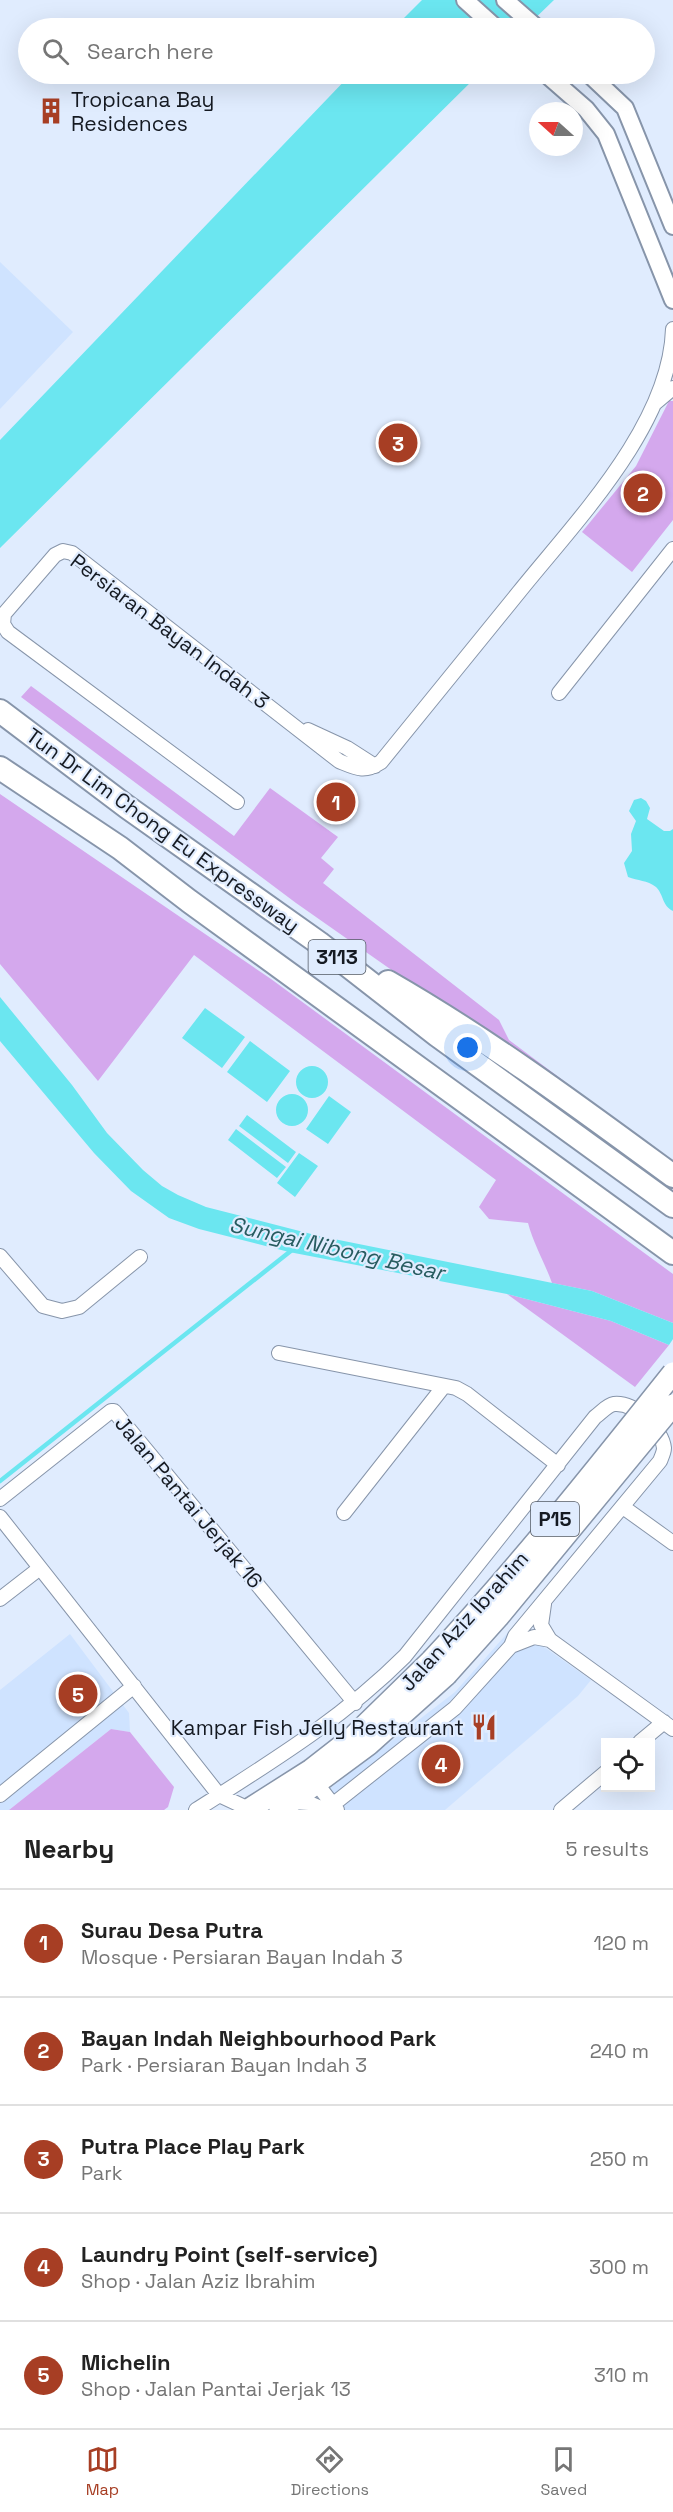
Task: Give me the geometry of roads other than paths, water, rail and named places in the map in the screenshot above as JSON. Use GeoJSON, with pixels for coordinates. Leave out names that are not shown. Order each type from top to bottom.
{"type":"FeatureCollection","features":[{"type":"Feature","properties":{"kind":"highway","name":"Tun Dr Lim Chong Eu Expressway"},"geometry":{"type":"LineString","coordinates":[[0,711],[127,807],[319,943],[437,1035],[673,1206]]}},
{"type":"Feature","properties":{"kind":"highway","name":"Tun Dr Lim Chong Eu Expressway"},"geometry":{"type":"LineString","coordinates":[[0,768],[120,848],[189,901],[673,1253]]}},
{"type":"Feature","properties":{"kind":"highway"},"geometry":{"type":"LineString","coordinates":[[319,943],[454,1020],[563,1094],[673,1176]]}},
{"type":"Feature","properties":{"kind":"main road","name":"Jalan Aziz Ibrahim"},"geometry":{"type":"LineString","coordinates":[[286,1806],[369,1744],[439,1667],[473,1616],[567,1506],[673,1373]]}},
{"type":"Feature","properties":{"kind":"main road","name":"Jalan Aziz Ibrahim"},"geometry":{"type":"LineString","coordinates":[[248,1810],[310,1770],[352,1738],[498,1617],[673,1405]]}},
{"type":"Feature","properties":{"kind":"street"},"geometry":{"type":"LineString","coordinates":[[465,0],[485,18]]}},
{"type":"Feature","properties":{"kind":"street"},"geometry":{"type":"LineString","coordinates":[[505,0],[526,18]]}},
{"type":"Feature","properties":{"kind":"street"},"geometry":{"type":"LineString","coordinates":[[557,84],[586,110],[606,134],[673,300]]}},
{"type":"Feature","properties":{"kind":"street"},"geometry":{"type":"LineString","coordinates":[[600,84],[625,108],[673,226]]}},
{"type":"Feature","properties":{"kind":"street","name":"Persiaran Bayan Indah 3"},"geometry":{"type":"LineString","coordinates":[[237,802],[8,632],[3,624],[4,614],[55,555],[63,551],[72,553],[339,761],[360,771],[375,766],[381,762],[623,462],[669,363],[673,329]]}},
{"type":"Feature","properties":{"kind":"street","name":"Persiaran Bayan Indah 3"},"geometry":{"type":"LineString","coordinates":[[651,406],[673,388]]}},
{"type":"Feature","properties":{"kind":"street"},"geometry":{"type":"LineString","coordinates":[[559,693],[673,549]]}},
{"type":"Feature","properties":{"kind":"street"},"geometry":{"type":"LineString","coordinates":[[0,1256],[44,1306],[62,1311],[80,1307],[140,1257]]}},
{"type":"Feature","properties":{"kind":"street"},"geometry":{"type":"LineString","coordinates":[[279,1353],[444,1386],[467,1394],[558,1465]]}},
{"type":"Feature","properties":{"kind":"street"},"geometry":{"type":"LineString","coordinates":[[344,1513],[444,1386]]}},
{"type":"Feature","properties":{"kind":"street"},"geometry":{"type":"LineString","coordinates":[[196,1810],[297,1746],[355,1703],[405,1656],[595,1417],[615,1404],[634,1410],[648,1421],[661,1436],[664,1450],[660,1461],[544,1604],[515,1636],[511,1646],[455,1708],[330,1809]]}},
{"type":"Feature","properties":{"kind":"street","name":"Jalan Pantai Jerjak 16"},"geometry":{"type":"LineString","coordinates":[[0,1499],[111,1411],[114,1411],[355,1703]]}},
{"type":"Feature","properties":{"kind":"street"},"geometry":{"type":"LineString","coordinates":[[623,1507],[673,1543]]}},
{"type":"Feature","properties":{"kind":"street"},"geometry":{"type":"LineString","coordinates":[[0,1517],[219,1795],[248,1810]]}},
{"type":"Feature","properties":{"kind":"street"},"geometry":{"type":"LineString","coordinates":[[0,1599],[40,1568]]}},
{"type":"Feature","properties":{"kind":"street"},"geometry":{"type":"LineString","coordinates":[[544,1604],[541,1625],[550,1640],[668,1725],[648,1738]]}},
{"type":"Feature","properties":{"kind":"street"},"geometry":{"type":"LineString","coordinates":[[511,1646],[534,1637],[550,1640]]}},
{"type":"Feature","properties":{"kind":"street"},"geometry":{"type":"LineString","coordinates":[[0,1795],[134,1686]]}},
{"type":"Feature","properties":{"kind":"street"},"geometry":{"type":"LineString","coordinates":[[561,1810],[601,1776]]}},
{"type":"Feature","properties":{"kind":"street"},"geometry":{"type":"LineString","coordinates":[[317,1784],[330,1809]]}},
{"type":"Feature","properties":{"kind":"street"},"geometry":{"type":"LineString","coordinates":[[219,1795],[221,1810]]}},
{"type":"Feature","properties":{"kind":"street"},"geometry":{"type":"LineString","coordinates":[[286,1806],[309,1803],[330,1809]]}},
{"type":"Feature","properties":{"kind":"water"},"geometry":{"type":"Polygon","coordinates":[[[422,0],[554,0],[535,18],[404,18],[422,0]]]}},
{"type":"Feature","properties":{"kind":"water"},"geometry":{"type":"Polygon","coordinates":[[[341,84],[469,84],[0,548],[0,440],[341,84]]]}},
{"type":"Feature","properties":{"kind":"water"},"geometry":{"type":"Polygon","coordinates":[[[641,798],[650,808],[647,819],[664,831],[673,829],[673,911],[669,909],[656,887],[628,877],[624,863],[632,851],[631,834],[636,821],[629,811],[634,800],[641,798]]]}},
{"type":"Feature","properties":{"kind":"water","name":"Sungai Nibong Besar"},"geometry":{"type":"Polygon","coordinates":[[[0,997],[72,1085],[107,1133],[143,1170],[162,1186],[178,1195],[206,1207],[319,1236],[592,1291],[673,1323],[673,1339],[669,1345],[611,1321],[507,1294],[289,1252],[199,1229],[169,1218],[131,1191],[94,1153],[0,1041],[0,997]]]}},
{"type":"Feature","properties":{"kind":"water"},"geometry":{"type":"Polygon","coordinates":[[[205,1008],[245,1037],[222,1068],[182,1038],[205,1008]]]}},
{"type":"Feature","properties":{"kind":"water"},"geometry":{"type":"Polygon","coordinates":[[[250,1041],[290,1071],[267,1102],[227,1072],[250,1041]]]}},
{"type":"Feature","properties":{"kind":"water"},"geometry":{"type":"Polygon","coordinates":[[[312,1066],[323,1071],[328,1082],[323,1093],[312,1098],[301,1093],[296,1082],[301,1071],[312,1066]]]}},
{"type":"Feature","properties":{"kind":"water"},"geometry":{"type":"Polygon","coordinates":[[[292,1094],[303,1099],[308,1110],[303,1121],[292,1126],[281,1121],[276,1110],[281,1099],[292,1094]]]}},
{"type":"Feature","properties":{"kind":"water"},"geometry":{"type":"Polygon","coordinates":[[[329,1096],[351,1112],[328,1144],[306,1129],[329,1096]]]}},
{"type":"Feature","properties":{"kind":"water"},"geometry":{"type":"Polygon","coordinates":[[[247,1115],[296,1152],[288,1163],[239,1126],[247,1115]]]}},
{"type":"Feature","properties":{"kind":"water"},"geometry":{"type":"Polygon","coordinates":[[[236,1129],[286,1167],[277,1178],[228,1140],[236,1129]]]}},
{"type":"Feature","properties":{"kind":"water"},"geometry":{"type":"Polygon","coordinates":[[[299,1153],[318,1166],[295,1197],[277,1183],[299,1153]]]}},
{"type":"Feature","properties":{"kind":"waterway","name":"Sungai Nibong Besar"},"geometry":{"type":"LineString","coordinates":[[0,1481],[292,1250]]}},
{"type":"Feature","properties":{"kind":"place","name":"Tropicana Bay Residences"},"geometry":{"type":"Point","coordinates":[51,111]}},
{"type":"Feature","properties":{"kind":"place","name":"Putra Place Play Park"},"geometry":{"type":"Point","coordinates":[398,443]}},
{"type":"Feature","properties":{"kind":"place","name":"Bayan Indah Neighbourhood Park"},"geometry":{"type":"Point","coordinates":[643,493]}},
{"type":"Feature","properties":{"kind":"place","name":"Surau Desa Putra"},"geometry":{"type":"Point","coordinates":[336,802]}},
{"type":"Feature","properties":{"kind":"place","name":"Michelin"},"geometry":{"type":"Point","coordinates":[78,1694]}},
{"type":"Feature","properties":{"kind":"place","name":"Kampar Fish Jelly Restaurant"},"geometry":{"type":"Point","coordinates":[484,1727]}},
{"type":"Feature","properties":{"kind":"place","name":"Laundry Point (self-service)"},"geometry":{"type":"Point","coordinates":[441,1764]}}]}
